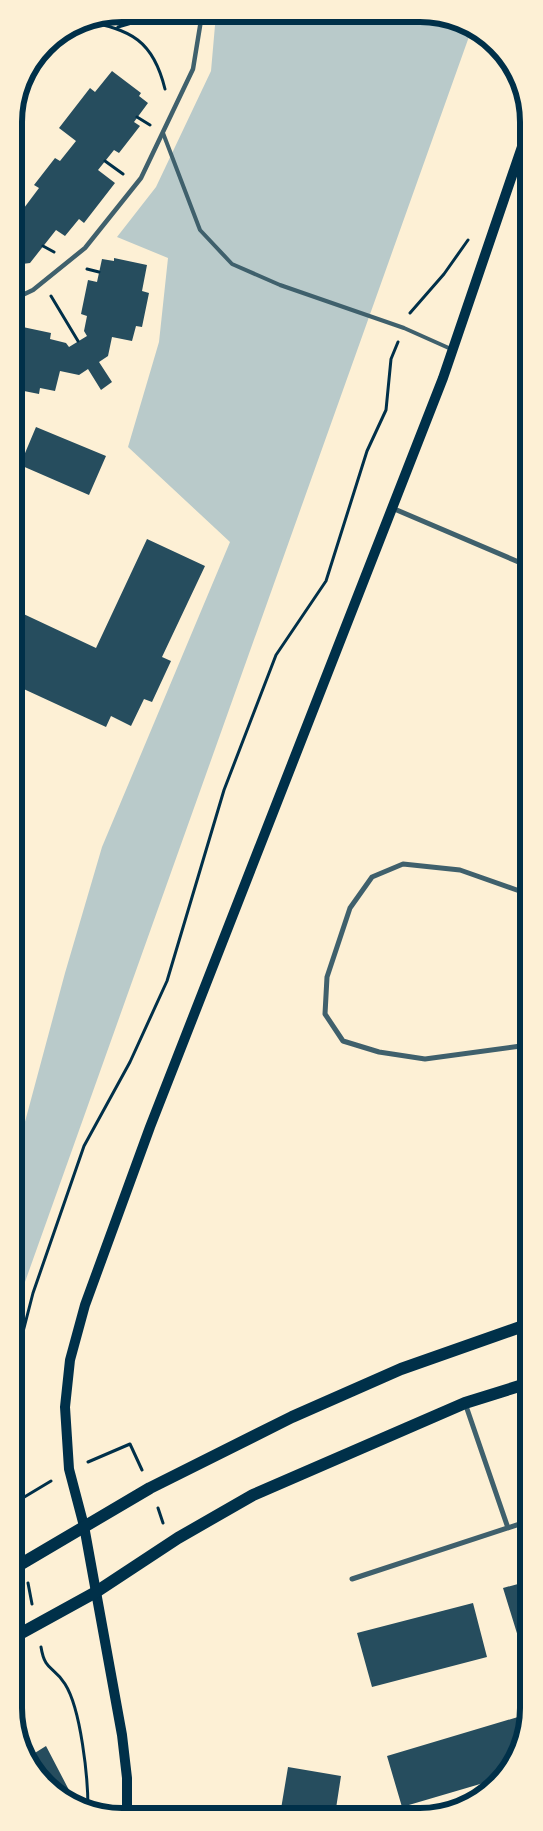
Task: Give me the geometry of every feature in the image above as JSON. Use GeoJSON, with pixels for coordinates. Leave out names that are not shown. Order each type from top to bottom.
{"type":"FeatureCollection","features":[{"type":"Feature","properties":{"kind":"main road"},"geometry":{"type":"LineString","coordinates":[[127,1808],[127,1778],[122,1735],[84,1526],[69,1469],[65,1407],[70,1360],[85,1305],[150,1127],[453,350],[520,153]]}},
{"type":"Feature","properties":{"kind":"main road"},"geometry":{"type":"LineString","coordinates":[[22,1564],[150,1488],[292,1417],[401,1369],[520,1327]]}},
{"type":"Feature","properties":{"kind":"main road"},"geometry":{"type":"LineString","coordinates":[[22,1633],[96,1592],[178,1538],[253,1495],[465,1403],[520,1386]]}},
{"type":"Feature","properties":{"kind":"street"},"geometry":{"type":"LineString","coordinates":[[23,294],[33,290],[85,248],[141,178],[193,69],[201,23]]}},
{"type":"Feature","properties":{"kind":"street"},"geometry":{"type":"LineString","coordinates":[[392,508],[520,563]]}},
{"type":"Feature","properties":{"kind":"street"},"geometry":{"type":"LineString","coordinates":[[520,891],[460,870],[403,864],[372,877],[350,908],[327,977],[325,1014],[343,1041],[379,1052],[425,1060],[520,1046]]}},
{"type":"Feature","properties":{"kind":"street"},"geometry":{"type":"LineString","coordinates":[[465,1403],[508,1528]]}},
{"type":"Feature","properties":{"kind":"street"},"geometry":{"type":"LineString","coordinates":[[352,1579],[520,1524]]}},
{"type":"Feature","properties":{"kind":"lane"},"geometry":{"type":"LineString","coordinates":[[163,133],[200,230],[232,264],[280,285],[404,328],[453,350]]}},
{"type":"Feature","properties":{"kind":"path"},"geometry":{"type":"LineString","coordinates":[[118,27],[132,23]]}},
{"type":"Feature","properties":{"kind":"path"},"geometry":{"type":"LineString","coordinates":[[102,24],[118,27],[145,46],[160,70],[172,114]]}},
{"type":"Feature","properties":{"kind":"path"},"geometry":{"type":"LineString","coordinates":[[22,1335],[33,1293],[84,1146],[130,1062],[167,981],[224,790],[276,655],[326,581],[367,452],[386,410],[391,359],[412,310],[444,274],[471,234]]}},
{"type":"Feature","properties":{"kind":"path"},"geometry":{"type":"LineString","coordinates":[[43,282],[78,341]]}},
{"type":"Feature","properties":{"kind":"path"},"geometry":{"type":"LineString","coordinates":[[22,1573],[44,1662],[66,1684],[80,1725],[87,1802]]}},
{"type":"Feature","properties":{"kind":"shaded area"},"geometry":{"type":"Polygon","coordinates":[[[421,22],[440,24],[469,35],[22,1290],[22,1132],[65,973],[102,847],[230,542],[128,447],[159,342],[168,258],[117,237],[156,187],[211,71],[215,23],[421,22]]]}},
{"type":"Feature","properties":{"kind":"building"},"geometry":{"type":"Polygon","coordinates":[[[112,71],[141,93],[139,96],[148,103],[134,122],[140,126],[119,153],[114,150],[98,170],[115,183],[84,223],[79,219],[65,236],[56,230],[30,263],[23,264],[23,209],[39,188],[34,185],[55,158],[60,161],[76,141],[59,128],[90,88],[95,92],[112,71]]]}},
{"type":"Feature","properties":{"kind":"building"},"geometry":{"type":"Polygon","coordinates":[[[114,258],[147,265],[142,291],[149,293],[142,327],[136,326],[132,341],[112,337],[108,356],[99,362],[112,382],[101,390],[88,369],[79,375],[60,371],[55,391],[40,388],[39,394],[23,391],[23,327],[51,333],[50,339],[66,343],[69,347],[87,336],[84,331],[87,316],[81,314],[88,280],[97,282],[102,259],[114,261],[114,258]]]}},
{"type":"Feature","properties":{"kind":"building"},"geometry":{"type":"Polygon","coordinates":[[[36,427],[106,456],[89,495],[23,466],[23,458],[36,427]]]}},
{"type":"Feature","properties":{"kind":"building"},"geometry":{"type":"Polygon","coordinates":[[[147,539],[205,566],[162,657],[171,661],[152,702],[144,699],[131,726],[111,716],[106,727],[23,689],[23,614],[96,648],[147,539]]]}},
{"type":"Feature","properties":{"kind":"building"},"geometry":{"type":"Polygon","coordinates":[[[520,1583],[520,1643],[503,1588],[520,1583]]]}},
{"type":"Feature","properties":{"kind":"building"},"geometry":{"type":"Polygon","coordinates":[[[473,1603],[487,1657],[372,1687],[357,1633],[473,1603]]]}},
{"type":"Feature","properties":{"kind":"building"},"geometry":{"type":"Polygon","coordinates":[[[520,1716],[519,1728],[513,1747],[504,1764],[488,1782],[402,1807],[387,1756],[520,1716]]]}},
{"type":"Feature","properties":{"kind":"building"},"geometry":{"type":"Polygon","coordinates":[[[46,1746],[70,1792],[61,1788],[47,1775],[33,1754],[46,1746]]]}},
{"type":"Feature","properties":{"kind":"building"},"geometry":{"type":"Polygon","coordinates":[[[288,1767],[341,1776],[336,1808],[281,1808],[288,1767]]]}}]}
